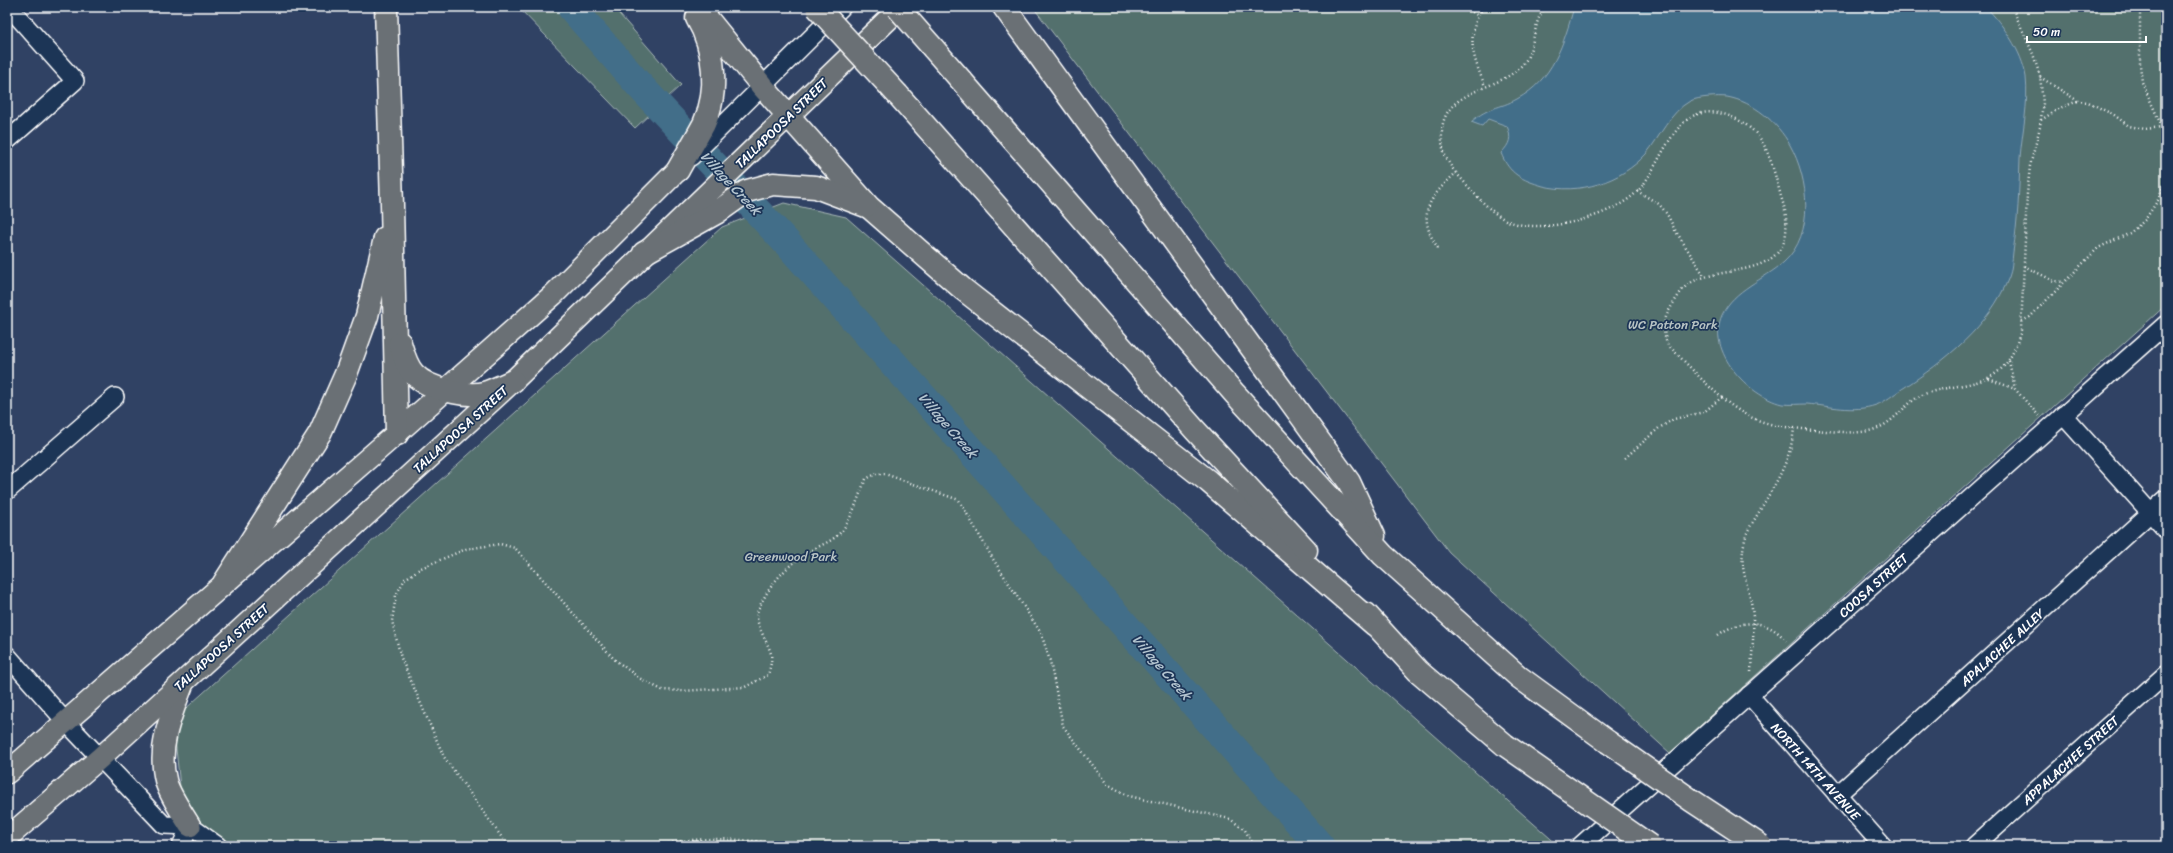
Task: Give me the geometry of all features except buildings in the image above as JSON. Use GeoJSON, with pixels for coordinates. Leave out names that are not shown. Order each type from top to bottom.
{"type":"FeatureCollection","features":[{"type":"Feature","properties":{"kind":"highway"},"geometry":{"type":"LineString","coordinates":[[386,7],[397,434]]}},
{"type":"Feature","properties":{"kind":"highway"},"geometry":{"type":"LineString","coordinates":[[678,170],[710,128],[713,74],[711,52],[704,30],[690,7]]}},
{"type":"Feature","properties":{"kind":"highway"},"geometry":{"type":"LineString","coordinates":[[698,7],[762,86],[869,207],[964,290],[1208,481],[1375,625]]}},
{"type":"Feature","properties":{"kind":"highway"},"geometry":{"type":"LineString","coordinates":[[817,7],[898,95],[1195,430],[1418,671],[1505,745],[1650,846]]}},
{"type":"Feature","properties":{"kind":"highway"},"geometry":{"type":"LineString","coordinates":[[897,7],[1235,394],[1383,555],[1519,677],[1691,800],[1761,846]]}},
{"type":"Feature","properties":{"kind":"highway"},"geometry":{"type":"LineString","coordinates":[[1004,7],[1350,482],[1383,555]]}},
{"type":"Feature","properties":{"kind":"highway"},"geometry":{"type":"LineString","coordinates":[[644,253],[710,205],[747,191],[773,184],[816,187],[869,207]]}},
{"type":"Feature","properties":{"kind":"highway"},"geometry":{"type":"LineString","coordinates":[[224,583],[320,433],[346,374],[367,316],[392,205]]}},
{"type":"Feature","properties":{"kind":"highway"},"geometry":{"type":"LineString","coordinates":[[395,320],[405,359],[414,374],[430,385],[460,394],[484,393],[513,381]]}},
{"type":"Feature","properties":{"kind":"main road","name":"TALLAPOOSA STREET"},"geometry":{"type":"LineString","coordinates":[[710,205],[744,158],[901,7]]}},
{"type":"Feature","properties":{"kind":"main road"},"geometry":{"type":"LineString","coordinates":[[7,772],[397,434],[553,295],[678,170]]}},
{"type":"Feature","properties":{"kind":"main road","name":"TALLAPOOSA STREET"},"geometry":{"type":"LineString","coordinates":[[7,838],[100,758],[513,381],[644,253]]}},
{"type":"Feature","properties":{"kind":"main road"},"geometry":{"type":"LineString","coordinates":[[183,681],[164,736],[163,750],[166,783],[190,826]]}},
{"type":"Feature","properties":{"kind":"street"},"geometry":{"type":"LineString","coordinates":[[7,141],[75,81],[9,7]]}},
{"type":"Feature","properties":{"kind":"street"},"geometry":{"type":"LineString","coordinates":[[710,128],[762,86],[842,7]]}},
{"type":"Feature","properties":{"kind":"street","name":"COOSA STREET"},"geometry":{"type":"LineString","coordinates":[[1580,846],[2063,414],[2166,324]]}},
{"type":"Feature","properties":{"kind":"street"},"geometry":{"type":"LineString","coordinates":[[7,491],[115,397]]}},
{"type":"Feature","properties":{"kind":"street"},"geometry":{"type":"LineString","coordinates":[[2063,414],[2166,530]]}},
{"type":"Feature","properties":{"kind":"street","name":"APALACHEE ALLEY"},"geometry":{"type":"LineString","coordinates":[[1837,795],[2166,498]]}},
{"type":"Feature","properties":{"kind":"street"},"geometry":{"type":"LineString","coordinates":[[7,655],[65,721],[164,825],[190,826],[218,846]]}},
{"type":"Feature","properties":{"kind":"street","name":"APPALACHEE STREET"},"geometry":{"type":"LineString","coordinates":[[1974,846],[2166,674]]}},
{"type":"Feature","properties":{"kind":"street","name":"NORTH 14TH AVENUE"},"geometry":{"type":"LineString","coordinates":[[1749,695],[1883,846]]}},
{"type":"Feature","properties":{"kind":"street"},"geometry":{"type":"LineString","coordinates":[[181,846],[190,826]]}},
{"type":"Feature","properties":{"kind":"path"},"geometry":{"type":"LineString","coordinates":[[1466,7],[1478,16]]}},
{"type":"Feature","properties":{"kind":"path"},"geometry":{"type":"LineString","coordinates":[[1483,7],[1473,29],[1472,42],[1474,59],[1485,86]]}},
{"type":"Feature","properties":{"kind":"path"},"geometry":{"type":"LineString","coordinates":[[1545,7],[1537,22],[1531,46],[1524,63],[1513,73],[1462,97],[1449,110],[1442,127],[1441,144],[1445,158],[1456,173],[1488,207],[1505,219],[1522,226],[1545,227],[1575,221],[1609,209],[1638,191],[1676,132],[1688,118],[1704,113],[1719,112],[1746,126],[1759,138],[1771,163],[1784,207],[1787,224],[1784,242],[1774,257],[1765,263],[1705,277],[1692,282],[1682,290],[1666,316],[1663,331],[1667,344],[1737,410],[1756,420],[1794,428],[1864,432],[1881,427],[1921,395],[1940,389],[1973,384],[1989,379],[2009,361],[2017,346],[2022,321],[2030,166],[2041,120],[2042,103],[2040,76],[2034,54],[2012,7]]}},
{"type":"Feature","properties":{"kind":"path"},"geometry":{"type":"LineString","coordinates":[[2140,7],[2140,65],[2142,82],[2162,127],[2166,148]]}},
{"type":"Feature","properties":{"kind":"path"},"geometry":{"type":"LineString","coordinates":[[2040,76],[2078,101]]}},
{"type":"Feature","properties":{"kind":"path"},"geometry":{"type":"LineString","coordinates":[[2041,120],[2060,108],[2078,101],[2088,102],[2129,126],[2145,129],[2166,128]]}},
{"type":"Feature","properties":{"kind":"path"},"geometry":{"type":"LineString","coordinates":[[1438,248],[1430,236],[1427,223],[1428,206],[1435,192],[1456,173]]}},
{"type":"Feature","properties":{"kind":"path"},"geometry":{"type":"LineString","coordinates":[[2022,321],[2030,317],[2098,248],[2130,233],[2145,220],[2158,200],[2166,179]]}},
{"type":"Feature","properties":{"kind":"path"},"geometry":{"type":"LineString","coordinates":[[1638,191],[1659,204],[1667,214],[1678,237],[1705,277]]}},
{"type":"Feature","properties":{"kind":"path"},"geometry":{"type":"LineString","coordinates":[[2024,266],[2054,281],[2065,282]]}},
{"type":"Feature","properties":{"kind":"path"},"geometry":{"type":"LineString","coordinates":[[2009,361],[2015,389]]}},
{"type":"Feature","properties":{"kind":"path"},"geometry":{"type":"LineString","coordinates":[[1989,379],[2015,389],[2039,416]]}},
{"type":"Feature","properties":{"kind":"path"},"geometry":{"type":"LineString","coordinates":[[1626,458],[1659,428],[1674,420],[1704,412],[1722,397]]}},
{"type":"Feature","properties":{"kind":"path"},"geometry":{"type":"LineString","coordinates":[[1750,672],[1754,623],[1752,606],[1743,574],[1742,556],[1747,533],[1787,462],[1793,446],[1794,428]]}},
{"type":"Feature","properties":{"kind":"path"},"geometry":{"type":"LineString","coordinates":[[508,846],[444,757],[401,658],[392,621],[396,595],[405,579],[420,568],[466,549],[500,544],[515,548],[547,582],[614,659],[639,678],[662,690],[683,691],[746,686],[768,675],[770,667],[771,654],[760,626],[757,612],[767,593],[784,570],[805,554],[838,535],[849,522],[866,479],[876,474],[885,474],[941,492],[959,500],[963,504],[993,559],[1041,633],[1050,661],[1063,726],[1107,784],[1129,796],[1230,819],[1246,830],[1254,846]]}},
{"type":"Feature","properties":{"kind":"path"},"geometry":{"type":"LineString","coordinates":[[1718,635],[1728,628],[1740,624],[1754,623],[1766,625],[1772,628],[1779,632],[1786,641]]}},
{"type":"Feature","properties":{"kind":"path"},"geometry":{"type":"LineString","coordinates":[[661,846],[670,843],[700,840],[775,843],[791,846]]}},
{"type":"Feature","properties":{"kind":"green space"},"geometry":{"type":"Polygon","coordinates":[[[518,7],[613,7],[681,85],[635,128],[518,7]]]}},
{"type":"Feature","properties":{"kind":"green space","name":"WC Patton Park"},"geometry":{"type":"Polygon","coordinates":[[[1033,7],[2166,7],[2166,305],[1670,753],[1449,552],[1033,7]]]}},
{"type":"Feature","properties":{"kind":"green space","name":"Greenwood Park"},"geometry":{"type":"Polygon","coordinates":[[[784,203],[846,217],[1559,846],[193,846],[180,787],[173,720],[722,227],[784,203]]]}},
{"type":"Feature","properties":{"kind":"water"},"geometry":{"type":"Polygon","coordinates":[[[1574,7],[1986,7],[2005,30],[2016,48],[2024,67],[2027,87],[2020,158],[2017,217],[2011,268],[2009,277],[2001,295],[1978,327],[1934,367],[1886,400],[1876,405],[1850,409],[1807,404],[1782,404],[1756,392],[1733,370],[1725,357],[1720,343],[1719,329],[1722,315],[1734,298],[1784,262],[1794,250],[1801,237],[1805,222],[1806,206],[1805,190],[1801,174],[1790,145],[1778,128],[1764,114],[1746,103],[1727,97],[1703,98],[1690,101],[1671,118],[1646,154],[1636,164],[1612,179],[1599,184],[1571,189],[1543,186],[1517,175],[1508,166],[1501,153],[1508,144],[1510,137],[1507,126],[1488,119],[1482,126],[1471,122],[1489,110],[1517,99],[1540,82],[1548,71],[1561,47],[1574,7]]]}},
{"type":"Feature","properties":{"kind":"waterway","name":"Village Creek"},"geometry":{"type":"LineString","coordinates":[[571,7],[639,85],[787,243],[1320,846]]}}]}
